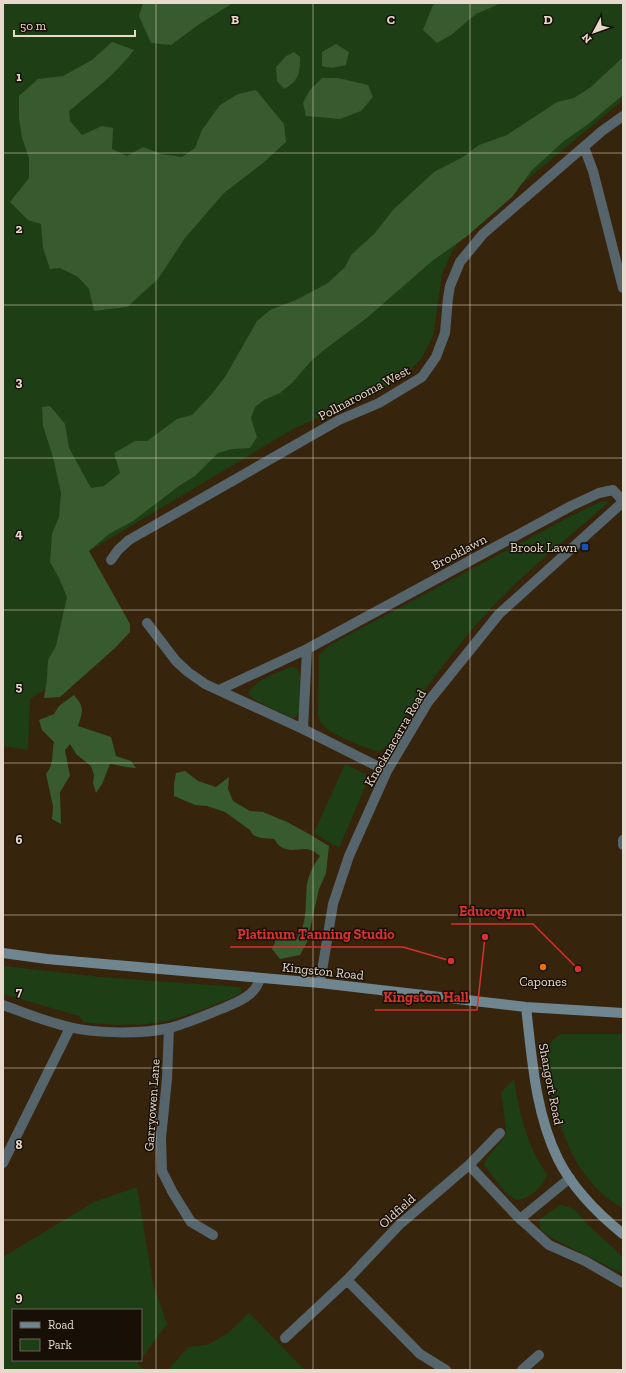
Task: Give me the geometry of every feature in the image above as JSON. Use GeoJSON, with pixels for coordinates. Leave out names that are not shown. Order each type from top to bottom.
{"type":"FeatureCollection","features":[{"type":"Feature","properties":{"kind":"main road","name":"Kingston Road"},"geometry":{"type":"LineString","coordinates":[[3,953],[48,959],[320,983],[526,1007],[623,1013]]}},
{"type":"Feature","properties":{"kind":"main road","name":"Shangort Road"},"geometry":{"type":"LineString","coordinates":[[526,1007],[535,1079],[543,1118],[558,1160],[582,1196],[601,1216],[623,1234]]}},
{"type":"Feature","properties":{"kind":"street","name":"Pollnarooma West"},"geometry":{"type":"LineString","coordinates":[[111,560],[118,550],[129,540],[339,420],[379,403],[422,377],[436,357],[445,333],[450,286],[460,262],[483,234],[602,131],[623,116]]}},
{"type":"Feature","properties":{"kind":"street"},"geometry":{"type":"LineString","coordinates":[[584,147],[593,171],[623,288]]}},
{"type":"Feature","properties":{"kind":"street","name":"Brooklawn"},"geometry":{"type":"LineString","coordinates":[[219,690],[307,649],[577,502],[606,490],[613,490],[623,502]]}},
{"type":"Feature","properties":{"kind":"street","name":"Knocknacarra Road"},"geometry":{"type":"LineString","coordinates":[[320,983],[333,904],[349,856],[387,771],[428,702],[500,614],[623,502]]}},
{"type":"Feature","properties":{"kind":"street"},"geometry":{"type":"LineString","coordinates":[[147,623],[176,661],[188,672],[219,690],[303,729],[387,771]]}},
{"type":"Feature","properties":{"kind":"street"},"geometry":{"type":"LineString","coordinates":[[303,729],[307,649]]}},
{"type":"Feature","properties":{"kind":"street"},"geometry":{"type":"LineString","coordinates":[[623,840],[623,845]]}},
{"type":"Feature","properties":{"kind":"street"},"geometry":{"type":"LineString","coordinates":[[3,1005],[70,1028],[121,1032],[143,1032],[188,1023],[232,1005],[253,992],[260,978]]}},
{"type":"Feature","properties":{"kind":"street"},"geometry":{"type":"LineString","coordinates":[[3,1163],[70,1028]]}},
{"type":"Feature","properties":{"kind":"street","name":"Garryowen Lane"},"geometry":{"type":"LineString","coordinates":[[169,1028],[167,1080],[161,1138],[162,1171],[173,1193],[191,1222],[213,1235]]}},
{"type":"Feature","properties":{"kind":"street","name":"Oldfield"},"geometry":{"type":"LineString","coordinates":[[285,1338],[347,1280],[399,1225],[469,1165],[500,1133]]}},
{"type":"Feature","properties":{"kind":"street"},"geometry":{"type":"LineString","coordinates":[[469,1165],[520,1218],[549,1245],[586,1261],[623,1283]]}},
{"type":"Feature","properties":{"kind":"street"},"geometry":{"type":"LineString","coordinates":[[520,1218],[570,1178]]}},
{"type":"Feature","properties":{"kind":"street"},"geometry":{"type":"LineString","coordinates":[[347,1280],[420,1354],[446,1370]]}},
{"type":"Feature","properties":{"kind":"street"},"geometry":{"type":"LineString","coordinates":[[522,1370],[539,1355]]}},
{"type":"Feature","properties":{"kind":"green space"},"geometry":{"type":"Polygon","coordinates":[[[3,3],[623,3],[623,100],[466,230],[452,252],[442,274],[433,336],[421,359],[407,374],[382,389],[293,429],[89,551],[52,685],[30,699],[28,750],[3,746],[3,3]]]}},
{"type":"Feature","properties":{"kind":"green space"},"geometry":{"type":"Polygon","coordinates":[[[143,3],[233,3],[198,25],[171,45],[151,43],[139,16],[143,3]]]}},
{"type":"Feature","properties":{"kind":"green space"},"geometry":{"type":"Polygon","coordinates":[[[437,3],[499,4],[476,14],[451,35],[437,43],[423,30],[433,5],[437,3]]]}},
{"type":"Feature","properties":{"kind":"green space"},"geometry":{"type":"Polygon","coordinates":[[[112,42],[134,50],[111,75],[69,111],[70,121],[82,135],[102,126],[113,128],[112,149],[127,156],[143,147],[161,154],[182,157],[195,148],[202,130],[220,105],[238,94],[256,90],[284,124],[286,142],[263,163],[224,193],[185,238],[158,279],[127,307],[94,311],[89,289],[78,277],[60,268],[50,269],[43,248],[41,224],[28,220],[10,202],[29,178],[29,158],[22,138],[19,118],[19,96],[38,79],[63,76],[92,60],[112,42]]]}},
{"type":"Feature","properties":{"kind":"green space"},"geometry":{"type":"Polygon","coordinates":[[[336,44],[349,52],[346,65],[332,68],[322,66],[322,52],[336,44]]]}},
{"type":"Feature","properties":{"kind":"green space"},"geometry":{"type":"Polygon","coordinates":[[[294,52],[300,57],[298,76],[293,83],[284,89],[277,81],[276,67],[286,56],[294,52]]]}},
{"type":"Feature","properties":{"kind":"green space"},"geometry":{"type":"Polygon","coordinates":[[[623,57],[623,95],[587,125],[564,141],[532,170],[512,197],[466,237],[432,261],[368,317],[324,350],[311,361],[292,383],[280,393],[264,400],[255,407],[251,418],[257,437],[250,448],[232,449],[218,453],[195,476],[179,486],[133,521],[109,534],[89,551],[130,624],[130,632],[115,648],[60,697],[44,698],[48,660],[56,646],[67,597],[50,562],[52,534],[59,517],[61,493],[53,457],[43,426],[42,407],[50,406],[65,424],[69,448],[91,488],[104,486],[120,473],[114,453],[135,441],[147,441],[177,419],[192,415],[211,395],[225,377],[257,321],[270,310],[296,300],[328,283],[345,267],[351,255],[375,233],[393,210],[434,172],[463,157],[479,145],[507,135],[557,102],[574,98],[591,87],[623,57]]]}},
{"type":"Feature","properties":{"kind":"green space"},"geometry":{"type":"Polygon","coordinates":[[[322,78],[338,78],[368,85],[373,97],[361,111],[340,119],[306,116],[303,103],[309,91],[322,78]]]}},
{"type":"Feature","properties":{"kind":"green space"},"geometry":{"type":"Polygon","coordinates":[[[602,501],[609,502],[518,581],[469,633],[421,695],[391,740],[380,752],[366,748],[340,736],[326,728],[321,723],[318,715],[319,655],[330,645],[569,517],[602,501]]]}},
{"type":"Feature","properties":{"kind":"green space"},"geometry":{"type":"Polygon","coordinates":[[[291,667],[297,668],[300,675],[299,712],[296,717],[292,718],[255,700],[248,694],[260,681],[291,667]]]}},
{"type":"Feature","properties":{"kind":"green space"},"geometry":{"type":"Polygon","coordinates":[[[74,695],[80,703],[82,709],[78,726],[111,737],[116,756],[131,761],[136,768],[110,764],[102,784],[96,793],[93,783],[94,775],[91,766],[76,754],[70,744],[65,750],[70,776],[60,792],[61,824],[52,819],[53,806],[46,774],[52,762],[54,742],[42,730],[39,720],[54,714],[59,706],[74,695]]]}},
{"type":"Feature","properties":{"kind":"green space"},"geometry":{"type":"Polygon","coordinates":[[[345,764],[365,774],[368,780],[339,848],[314,833],[345,764]]]}},
{"type":"Feature","properties":{"kind":"green space"},"geometry":{"type":"Polygon","coordinates":[[[185,771],[198,781],[216,787],[229,777],[228,789],[233,801],[250,811],[263,812],[287,822],[329,846],[326,873],[319,889],[307,942],[300,955],[280,959],[272,949],[278,935],[296,939],[300,933],[304,920],[308,880],[312,869],[320,856],[315,852],[306,849],[291,850],[282,848],[274,839],[261,838],[253,835],[250,830],[225,812],[207,806],[195,805],[174,796],[176,773],[185,771]]]}},
{"type":"Feature","properties":{"kind":"green space"},"geometry":{"type":"Polygon","coordinates":[[[3,966],[100,977],[238,987],[241,988],[241,992],[236,996],[188,1015],[157,1023],[120,1025],[83,1022],[79,1016],[3,994],[3,966]]]}},
{"type":"Feature","properties":{"kind":"green space"},"geometry":{"type":"Polygon","coordinates":[[[562,1034],[623,1034],[623,1208],[605,1196],[585,1175],[574,1158],[566,1141],[552,1098],[548,1076],[547,1057],[552,1042],[562,1034]]]}},
{"type":"Feature","properties":{"kind":"green space"},"geometry":{"type":"Polygon","coordinates":[[[514,1079],[518,1104],[529,1141],[540,1164],[547,1174],[535,1192],[531,1195],[516,1200],[506,1193],[484,1165],[487,1158],[505,1136],[506,1129],[501,1092],[514,1079]]]}},
{"type":"Feature","properties":{"kind":"green space"},"geometry":{"type":"Polygon","coordinates":[[[137,1187],[153,1284],[167,1324],[142,1358],[142,1309],[12,1309],[12,1361],[139,1361],[137,1364],[145,1370],[3,1370],[3,1257],[94,1202],[137,1187]]]}},
{"type":"Feature","properties":{"kind":"green space"},"geometry":{"type":"Polygon","coordinates":[[[560,1205],[575,1210],[588,1225],[623,1257],[623,1274],[552,1238],[542,1231],[539,1224],[540,1219],[560,1205]]]}},
{"type":"Feature","properties":{"kind":"green space"},"geometry":{"type":"Polygon","coordinates":[[[249,1313],[305,1370],[168,1370],[188,1347],[207,1345],[227,1334],[249,1313]]]}},
{"type":"Feature","properties":{"kind":"place","name":"Brook Lawn"},"geometry":{"type":"Point","coordinates":[585,547]}},
{"type":"Feature","properties":{"kind":"place","name":"Kingston Hall"},"geometry":{"type":"Point","coordinates":[485,937]}},
{"type":"Feature","properties":{"kind":"place","name":"Platinum Tanning Studio"},"geometry":{"type":"Point","coordinates":[451,961]}},
{"type":"Feature","properties":{"kind":"place","name":"Capones"},"geometry":{"type":"Point","coordinates":[543,967]}},
{"type":"Feature","properties":{"kind":"place","name":"Educogym"},"geometry":{"type":"Point","coordinates":[578,969]}}]}
